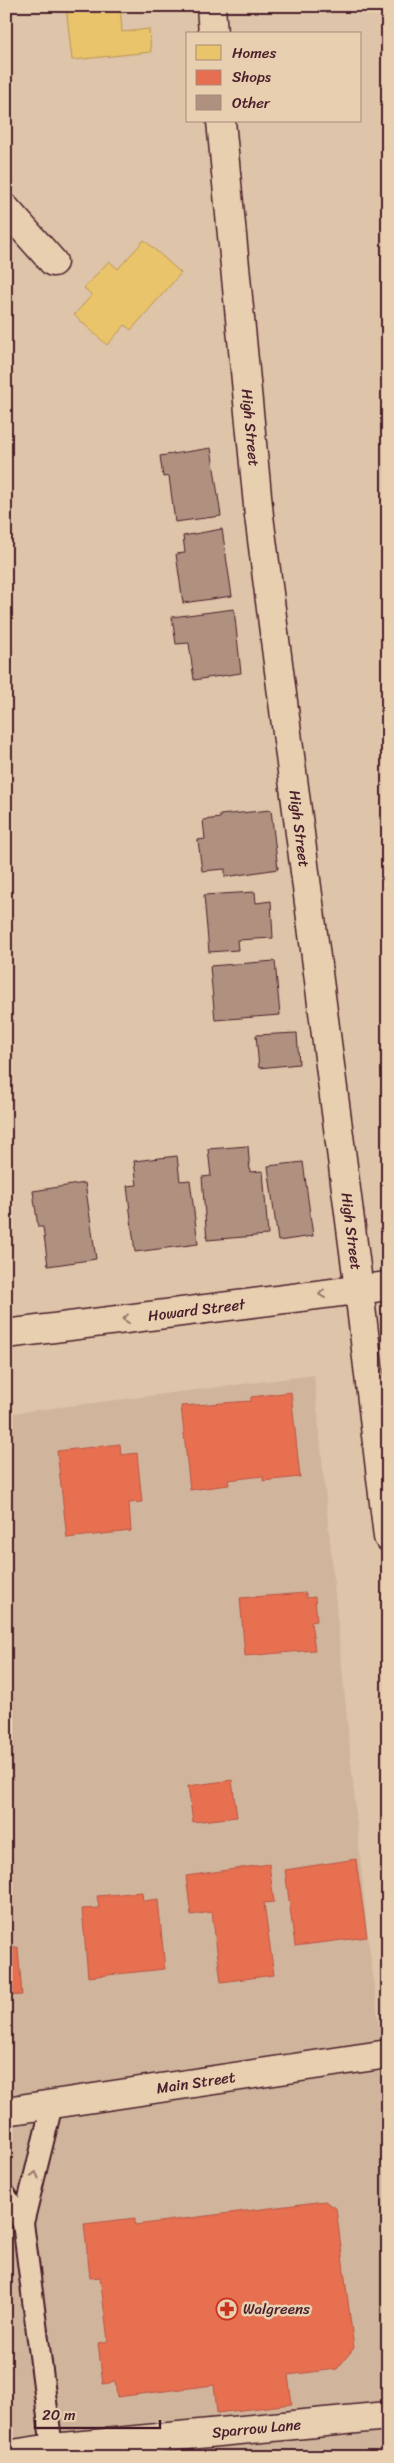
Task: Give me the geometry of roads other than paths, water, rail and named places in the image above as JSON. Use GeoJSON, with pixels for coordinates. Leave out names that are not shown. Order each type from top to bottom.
{"type":"FeatureCollection","features":[{"type":"Feature","properties":{"kind":"street"},"geometry":{"type":"LineString","coordinates":[[211,6],[213,32]]}},
{"type":"Feature","properties":{"kind":"street","name":"High Street"},"geometry":{"type":"LineString","coordinates":[[221,122],[259,516],[359,1290],[388,1537]]}},
{"type":"Feature","properties":{"kind":"street"},"geometry":{"type":"LineString","coordinates":[[6,208],[53,262]]}},
{"type":"Feature","properties":{"kind":"street","name":"Howard Street"},"geometry":{"type":"LineString","coordinates":[[6,1334],[388,1286]]}},
{"type":"Feature","properties":{"kind":"street","name":"Main Street"},"geometry":{"type":"LineString","coordinates":[[6,2111],[388,2054]]}},
{"type":"Feature","properties":{"kind":"street","name":"Sparrow Lane"},"geometry":{"type":"LineString","coordinates":[[6,2455],[52,2448],[388,2416]]}},
{"type":"Feature","properties":{"kind":"lane"},"geometry":{"type":"LineString","coordinates":[[14,2224],[52,2105]]}},
{"type":"Feature","properties":{"kind":"lane"},"geometry":{"type":"LineString","coordinates":[[6,2196],[14,2224],[52,2448]]}},
{"type":"Feature","properties":{"kind":"place","name":"Walgreens"},"geometry":{"type":"Point","coordinates":[227,2309]}}]}
